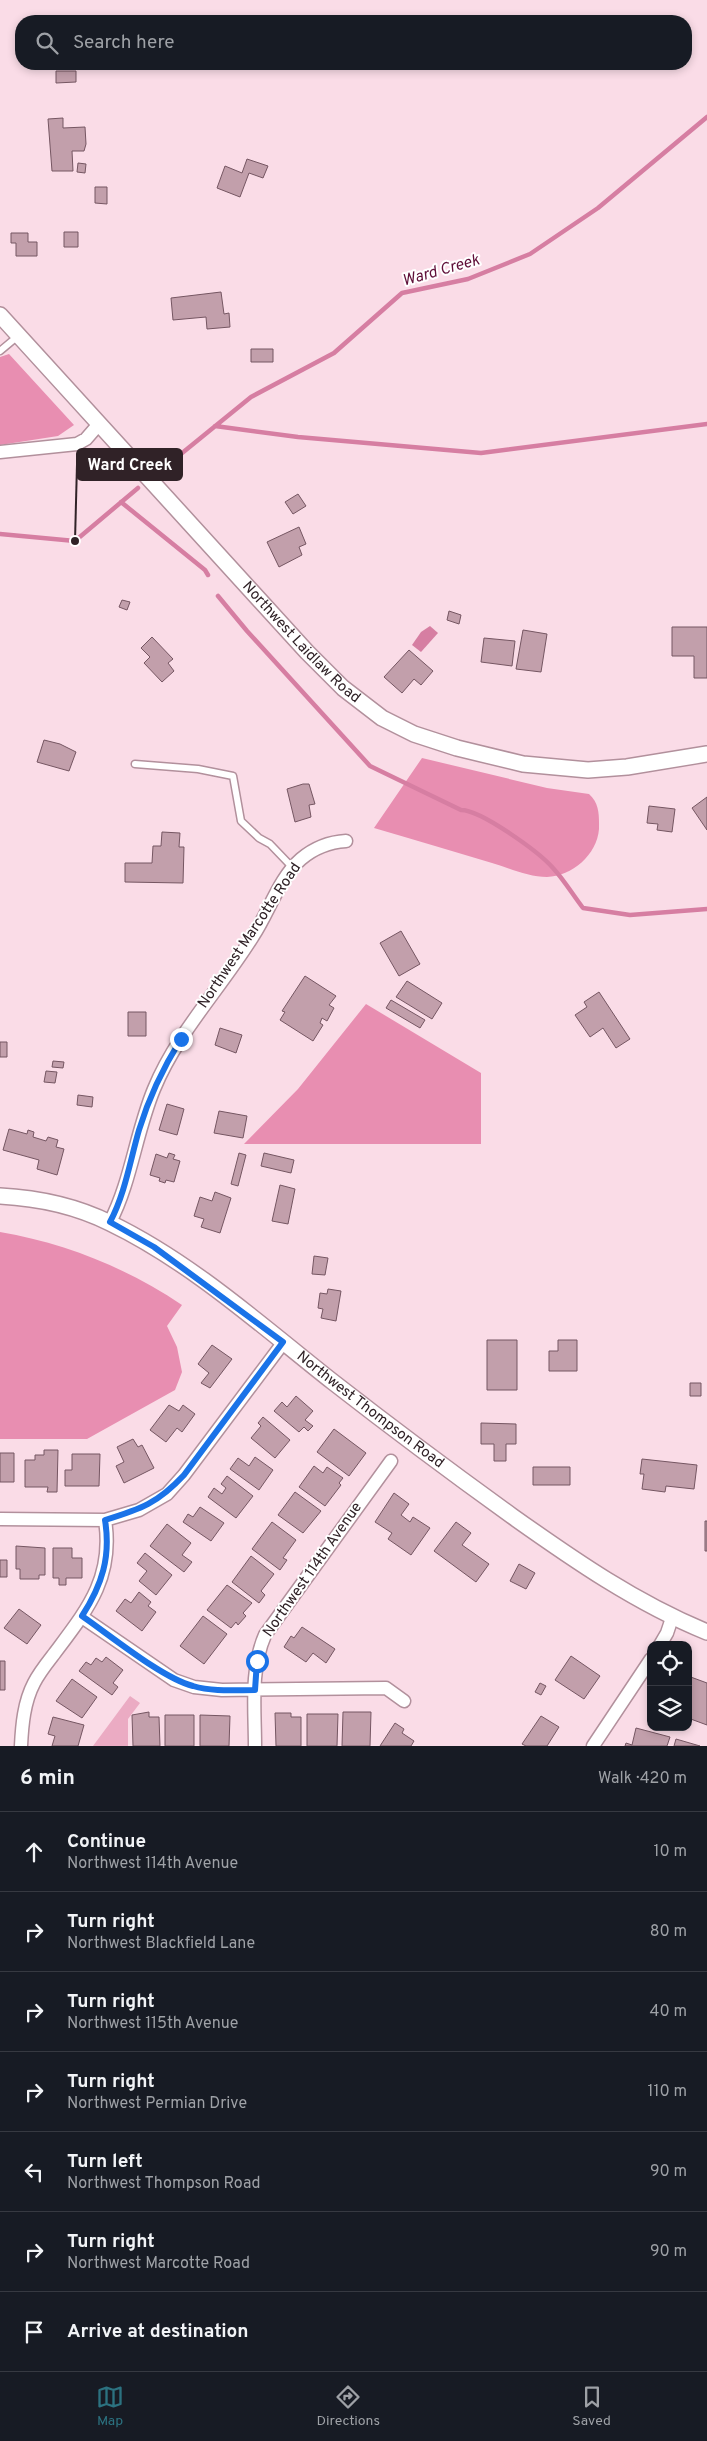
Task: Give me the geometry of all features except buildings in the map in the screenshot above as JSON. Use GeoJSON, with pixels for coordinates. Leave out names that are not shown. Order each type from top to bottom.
{"type":"FeatureCollection","features":[{"type":"Feature","properties":{"kind":"street","name":"Northwest Laidlaw Road"},"geometry":{"type":"LineString","coordinates":[[0,315],[307,652],[343,688],[382,718],[414,734],[457,748],[547,767],[608,769],[707,754]]}},
{"type":"Feature","properties":{"kind":"street"},"geometry":{"type":"LineString","coordinates":[[0,452],[77,444],[86,439],[99,424]]}},
{"type":"Feature","properties":{"kind":"street","name":"Northwest Marcotte Road"},"geometry":{"type":"LineString","coordinates":[[110,1222],[119,1202],[147,1107],[162,1071],[181,1039],[253,937],[293,868],[302,858],[326,844],[346,841]]}},
{"type":"Feature","properties":{"kind":"street","name":"Northwest Thompson Road"},"geometry":{"type":"LineString","coordinates":[[0,1196],[45,1202],[86,1212],[110,1222],[161,1252],[283,1342],[376,1416],[567,1555],[672,1618],[707,1632]]}},
{"type":"Feature","properties":{"kind":"street"},"geometry":{"type":"LineString","coordinates":[[0,1519],[105,1520],[139,1510],[167,1494],[184,1475],[283,1342]]}},
{"type":"Feature","properties":{"kind":"street","name":"Northwest 114th Avenue"},"geometry":{"type":"LineString","coordinates":[[255,1746],[255,1690],[258,1652],[265,1636],[391,1461]]}},
{"type":"Feature","properties":{"kind":"street"},"geometry":{"type":"LineString","coordinates":[[21,1746],[23,1717],[34,1683],[95,1595],[105,1567],[108,1540],[105,1520]]}},
{"type":"Feature","properties":{"kind":"street"},"geometry":{"type":"LineString","coordinates":[[82,1616],[174,1680],[207,1689],[386,1688],[404,1701]]}},
{"type":"Feature","properties":{"kind":"street"},"geometry":{"type":"LineString","coordinates":[[662,1641],[672,1618]]}},
{"type":"Feature","properties":{"kind":"street"},"geometry":{"type":"LineString","coordinates":[[593,1746],[647,1665]]}},
{"type":"Feature","properties":{"kind":"lane"},"geometry":{"type":"LineString","coordinates":[[0,351],[18,336]]}},
{"type":"Feature","properties":{"kind":"lane"},"geometry":{"type":"LineString","coordinates":[[134,764],[198,769],[233,776],[242,821],[258,838],[270,844],[293,868]]}},
{"type":"Feature","properties":{"kind":"shaded area"},"geometry":{"type":"Polygon","coordinates":[[[9,354],[74,425],[58,436],[0,445],[0,357],[9,354]]]}},
{"type":"Feature","properties":{"kind":"shaded area"},"geometry":{"type":"Polygon","coordinates":[[[430,626],[438,633],[421,652],[412,645],[421,632],[430,626]]]}},
{"type":"Feature","properties":{"kind":"shaded area"},"geometry":{"type":"Polygon","coordinates":[[[422,758],[547,788],[589,794],[597,806],[599,815],[599,829],[594,847],[582,862],[565,873],[556,876],[540,877],[374,828],[422,758]]]}},
{"type":"Feature","properties":{"kind":"shaded area"},"geometry":{"type":"Polygon","coordinates":[[[366,1004],[481,1073],[481,1144],[244,1144],[298,1089],[366,1004]]]}},
{"type":"Feature","properties":{"kind":"shaded area"},"geometry":{"type":"Polygon","coordinates":[[[0,1232],[48,1243],[95,1259],[140,1280],[182,1305],[167,1326],[177,1347],[182,1372],[175,1390],[87,1439],[0,1439],[0,1232]]]}},
{"type":"Feature","properties":{"kind":"shaded area"},"geometry":{"type":"Polygon","coordinates":[[[130,1696],[140,1703],[128,1719],[128,1746],[93,1746],[130,1696]]]}},
{"type":"Feature","properties":{"kind":"waterway","name":"Ward Creek"},"geometry":{"type":"LineString","coordinates":[[160,471],[251,397],[334,353],[402,293],[468,279],[530,254],[598,208],[707,117]]}},
{"type":"Feature","properties":{"kind":"waterway"},"geometry":{"type":"LineString","coordinates":[[215,426],[298,437],[481,453],[707,424]]}},
{"type":"Feature","properties":{"kind":"waterway","name":"Ward Creek"},"geometry":{"type":"LineString","coordinates":[[0,534],[75,541],[138,488]]}},
{"type":"Feature","properties":{"kind":"waterway"},"geometry":{"type":"LineString","coordinates":[[121,502],[205,570],[208,575]]}},
{"type":"Feature","properties":{"kind":"waterway"},"geometry":{"type":"LineString","coordinates":[[218,596],[247,631],[370,766],[461,810],[482,817],[509,833],[536,852],[553,868],[583,908],[630,915],[707,909]]}},
{"type":"Feature","properties":{"kind":"place","name":"Ward Creek"},"geometry":{"type":"Point","coordinates":[75,541]}},
{"type":"Feature","properties":{"kind":"route"},"geometry":{"type":"LineString","coordinates":[[181,1039],[154,1088],[139,1130],[119,1202],[110,1222],[154,1247],[283,1342],[184,1475],[167,1494],[139,1510],[105,1520],[108,1551],[102,1580],[82,1616],[174,1680],[194,1687],[222,1690],[255,1690],[257,1661]]}}]}
